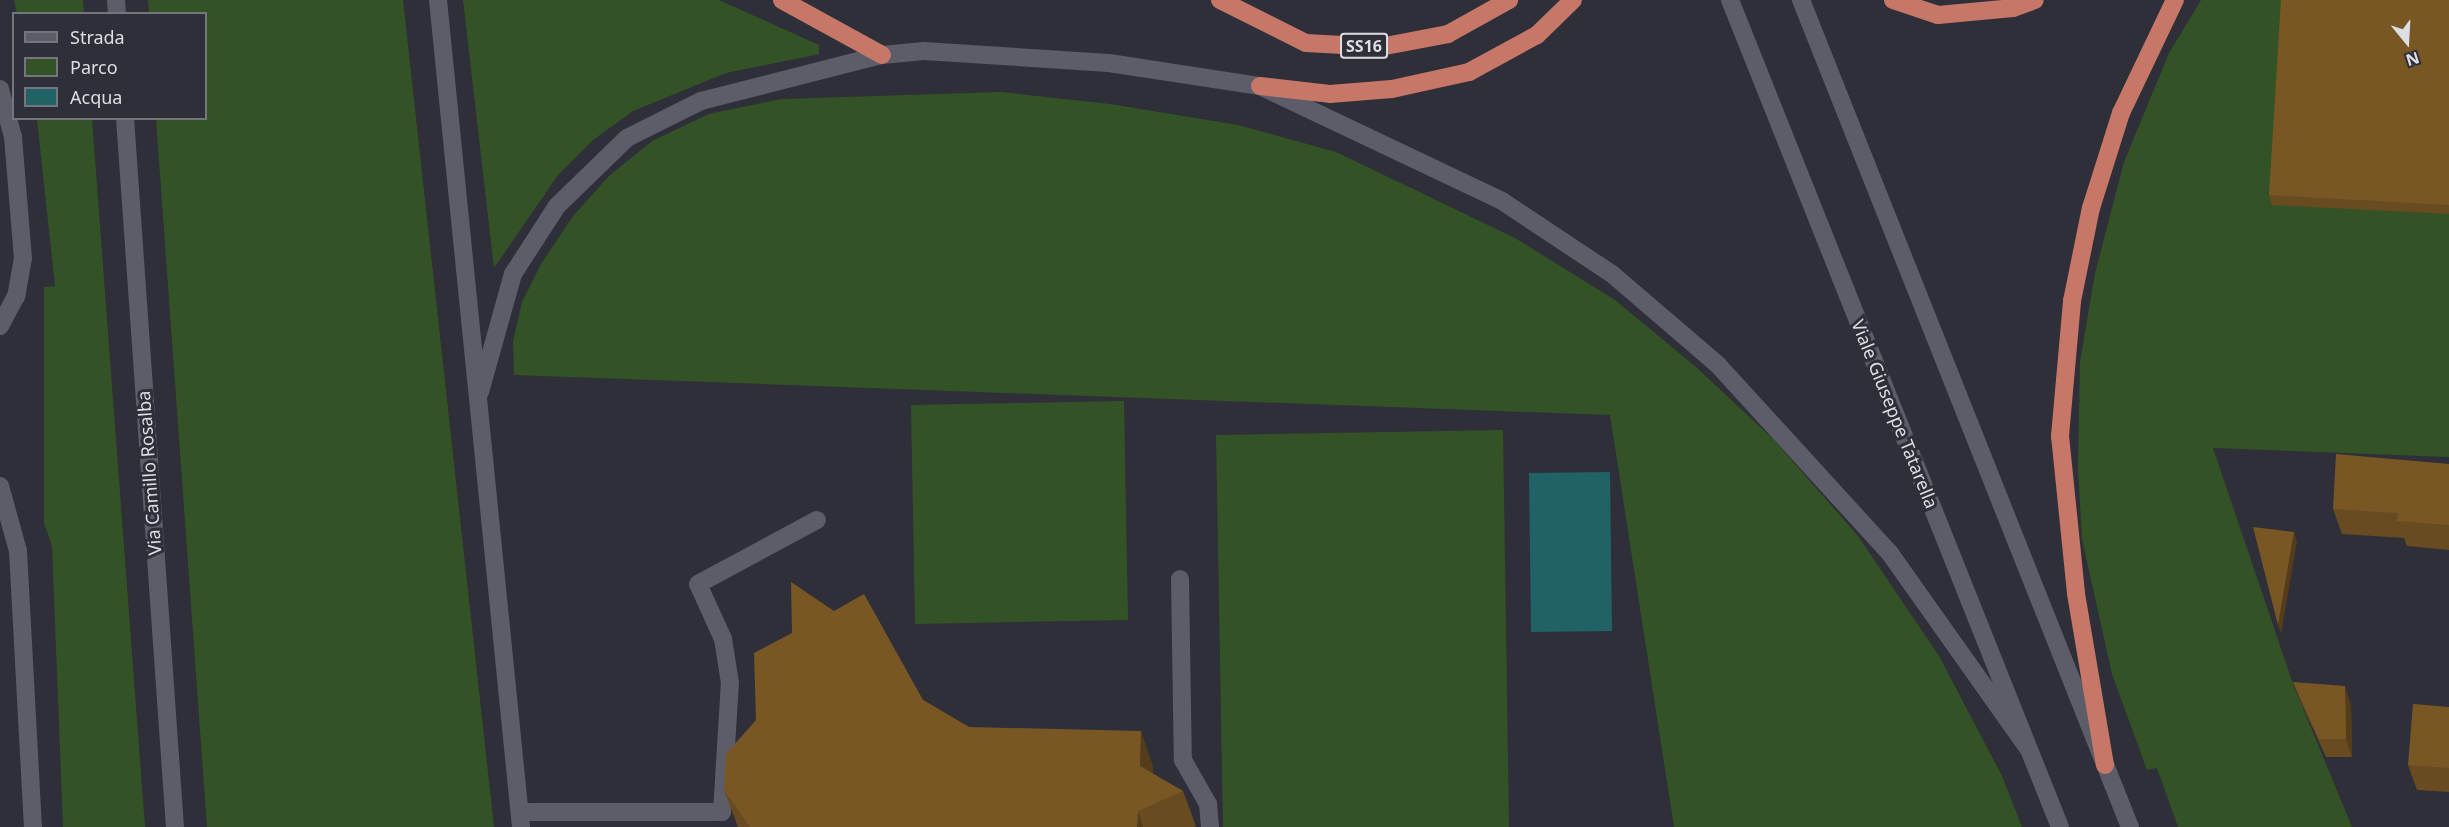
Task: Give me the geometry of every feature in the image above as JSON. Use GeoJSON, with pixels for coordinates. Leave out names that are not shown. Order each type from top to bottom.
{"type":"FeatureCollection","features":[{"type":"Feature","properties":{"kind":"highway"},"geometry":{"type":"LineString","coordinates":[[782,0],[882,55]]}},
{"type":"Feature","properties":{"kind":"highway","name":"SS16"},"geometry":{"type":"LineString","coordinates":[[1220,0],[1306,43],[1380,47],[1448,34],[1509,0]]}},
{"type":"Feature","properties":{"kind":"highway"},"geometry":{"type":"LineString","coordinates":[[1260,86],[1330,94],[1392,89],[1469,72],[1537,35],[1573,0]]}},
{"type":"Feature","properties":{"kind":"highway"},"geometry":{"type":"LineString","coordinates":[[1893,0],[1938,15],[2013,8],[2035,0]]}},
{"type":"Feature","properties":{"kind":"highway"},"geometry":{"type":"LineString","coordinates":[[2105,765],[2076,593],[2060,436],[2072,301],[2091,208],[2121,113],[2175,0]]}},
{"type":"Feature","properties":{"kind":"street"},"geometry":{"type":"LineString","coordinates":[[438,0],[480,392],[520,819],[722,820],[730,683],[723,639],[698,584],[817,520]]}},
{"type":"Feature","properties":{"kind":"street","name":"Viale Giuseppe Tatarella"},"geometry":{"type":"LineString","coordinates":[[1730,0],[2060,827]]}},
{"type":"Feature","properties":{"kind":"street"},"geometry":{"type":"LineString","coordinates":[[1801,0],[2130,827]]}},
{"type":"Feature","properties":{"kind":"street"},"geometry":{"type":"LineString","coordinates":[[480,392],[513,274],[557,206],[627,138],[701,101],[882,55],[924,51],[1109,63],[1260,86],[1502,201],[1612,273],[1701,350],[1889,552],[2027,747]]}},
{"type":"Feature","properties":{"kind":"street"},"geometry":{"type":"LineString","coordinates":[[0,90],[13,137],[23,258],[16,296],[0,326]]}},
{"type":"Feature","properties":{"kind":"street","name":"Via Camillo Rosalba"},"geometry":{"type":"LineString","coordinates":[[125,120],[175,827]]}},
{"type":"Feature","properties":{"kind":"street"},"geometry":{"type":"LineString","coordinates":[[0,486],[18,551],[33,827]]}},
{"type":"Feature","properties":{"kind":"street"},"geometry":{"type":"LineString","coordinates":[[1180,579],[1183,760],[1208,804],[1210,827]]}},
{"type":"Feature","properties":{"kind":"green space"},"geometry":{"type":"Polygon","coordinates":[[[14,0],[83,0],[84,12],[17,12],[14,0]]]}},
{"type":"Feature","properties":{"kind":"green space"},"geometry":{"type":"Polygon","coordinates":[[[148,0],[403,0],[494,827],[207,827],[156,120],[207,120],[207,12],[149,12],[148,0]]]}},
{"type":"Feature","properties":{"kind":"green space"},"geometry":{"type":"Polygon","coordinates":[[[463,0],[719,0],[819,45],[819,54],[726,73],[633,111],[593,140],[558,175],[494,268],[463,0]]]}},
{"type":"Feature","properties":{"kind":"green space"},"geometry":{"type":"Polygon","coordinates":[[[2201,0],[2449,0],[2449,457],[2213,448],[2293,684],[2352,827],[2178,827],[2157,768],[2147,770],[2112,674],[2082,539],[2078,469],[2080,362],[2095,273],[2124,162],[2169,53],[2201,0]]]}},
{"type":"Feature","properties":{"kind":"green space"},"geometry":{"type":"Polygon","coordinates":[[[1001,92],[1110,104],[1238,125],[1336,152],[1515,238],[1615,300],[1696,367],[1775,441],[1858,536],[1939,656],[2002,776],[2022,827],[1674,827],[1610,415],[514,375],[513,342],[522,302],[541,264],[573,216],[609,176],[652,141],[709,114],[781,99],[1001,92]]]}},
{"type":"Feature","properties":{"kind":"green space"},"geometry":{"type":"Polygon","coordinates":[[[37,120],[92,120],[145,827],[63,827],[52,546],[44,523],[44,287],[55,286],[37,120]]]}},
{"type":"Feature","properties":{"kind":"green space"},"geometry":{"type":"Polygon","coordinates":[[[1124,401],[1128,620],[915,624],[911,405],[1124,401]]]}},
{"type":"Feature","properties":{"kind":"green space"},"geometry":{"type":"Polygon","coordinates":[[[1503,430],[1509,827],[1223,827],[1216,435],[1503,430]]]}},
{"type":"Feature","properties":{"kind":"water"},"geometry":{"type":"Polygon","coordinates":[[[1610,472],[1612,631],[1531,632],[1529,473],[1610,472]]]}},
{"type":"Feature","properties":{"kind":"building"},"geometry":{"type":"Polygon","coordinates":[[[2281,0],[2449,0],[2449,205],[2269,195],[2281,0]]]}},
{"type":"Feature","properties":{"kind":"building"},"geometry":{"type":"Polygon","coordinates":[[[2336,454],[2449,464],[2449,525],[2397,521],[2398,513],[2333,509],[2336,454]]]}},
{"type":"Feature","properties":{"kind":"building"},"geometry":{"type":"Polygon","coordinates":[[[2253,527],[2294,532],[2278,625],[2253,527]]]}},
{"type":"Feature","properties":{"kind":"building"},"geometry":{"type":"Polygon","coordinates":[[[791,582],[834,611],[864,594],[923,700],[969,727],[1141,731],[1140,766],[1183,791],[1138,811],[1137,827],[750,827],[724,790],[726,754],[756,720],[754,653],[792,633],[791,582]]]}},
{"type":"Feature","properties":{"kind":"building"},"geometry":{"type":"Polygon","coordinates":[[[2293,682],[2345,686],[2346,739],[2319,739],[2293,682]]]}},
{"type":"Feature","properties":{"kind":"building"},"geometry":{"type":"Polygon","coordinates":[[[2413,704],[2449,707],[2449,768],[2408,765],[2413,704]]]}}]}
